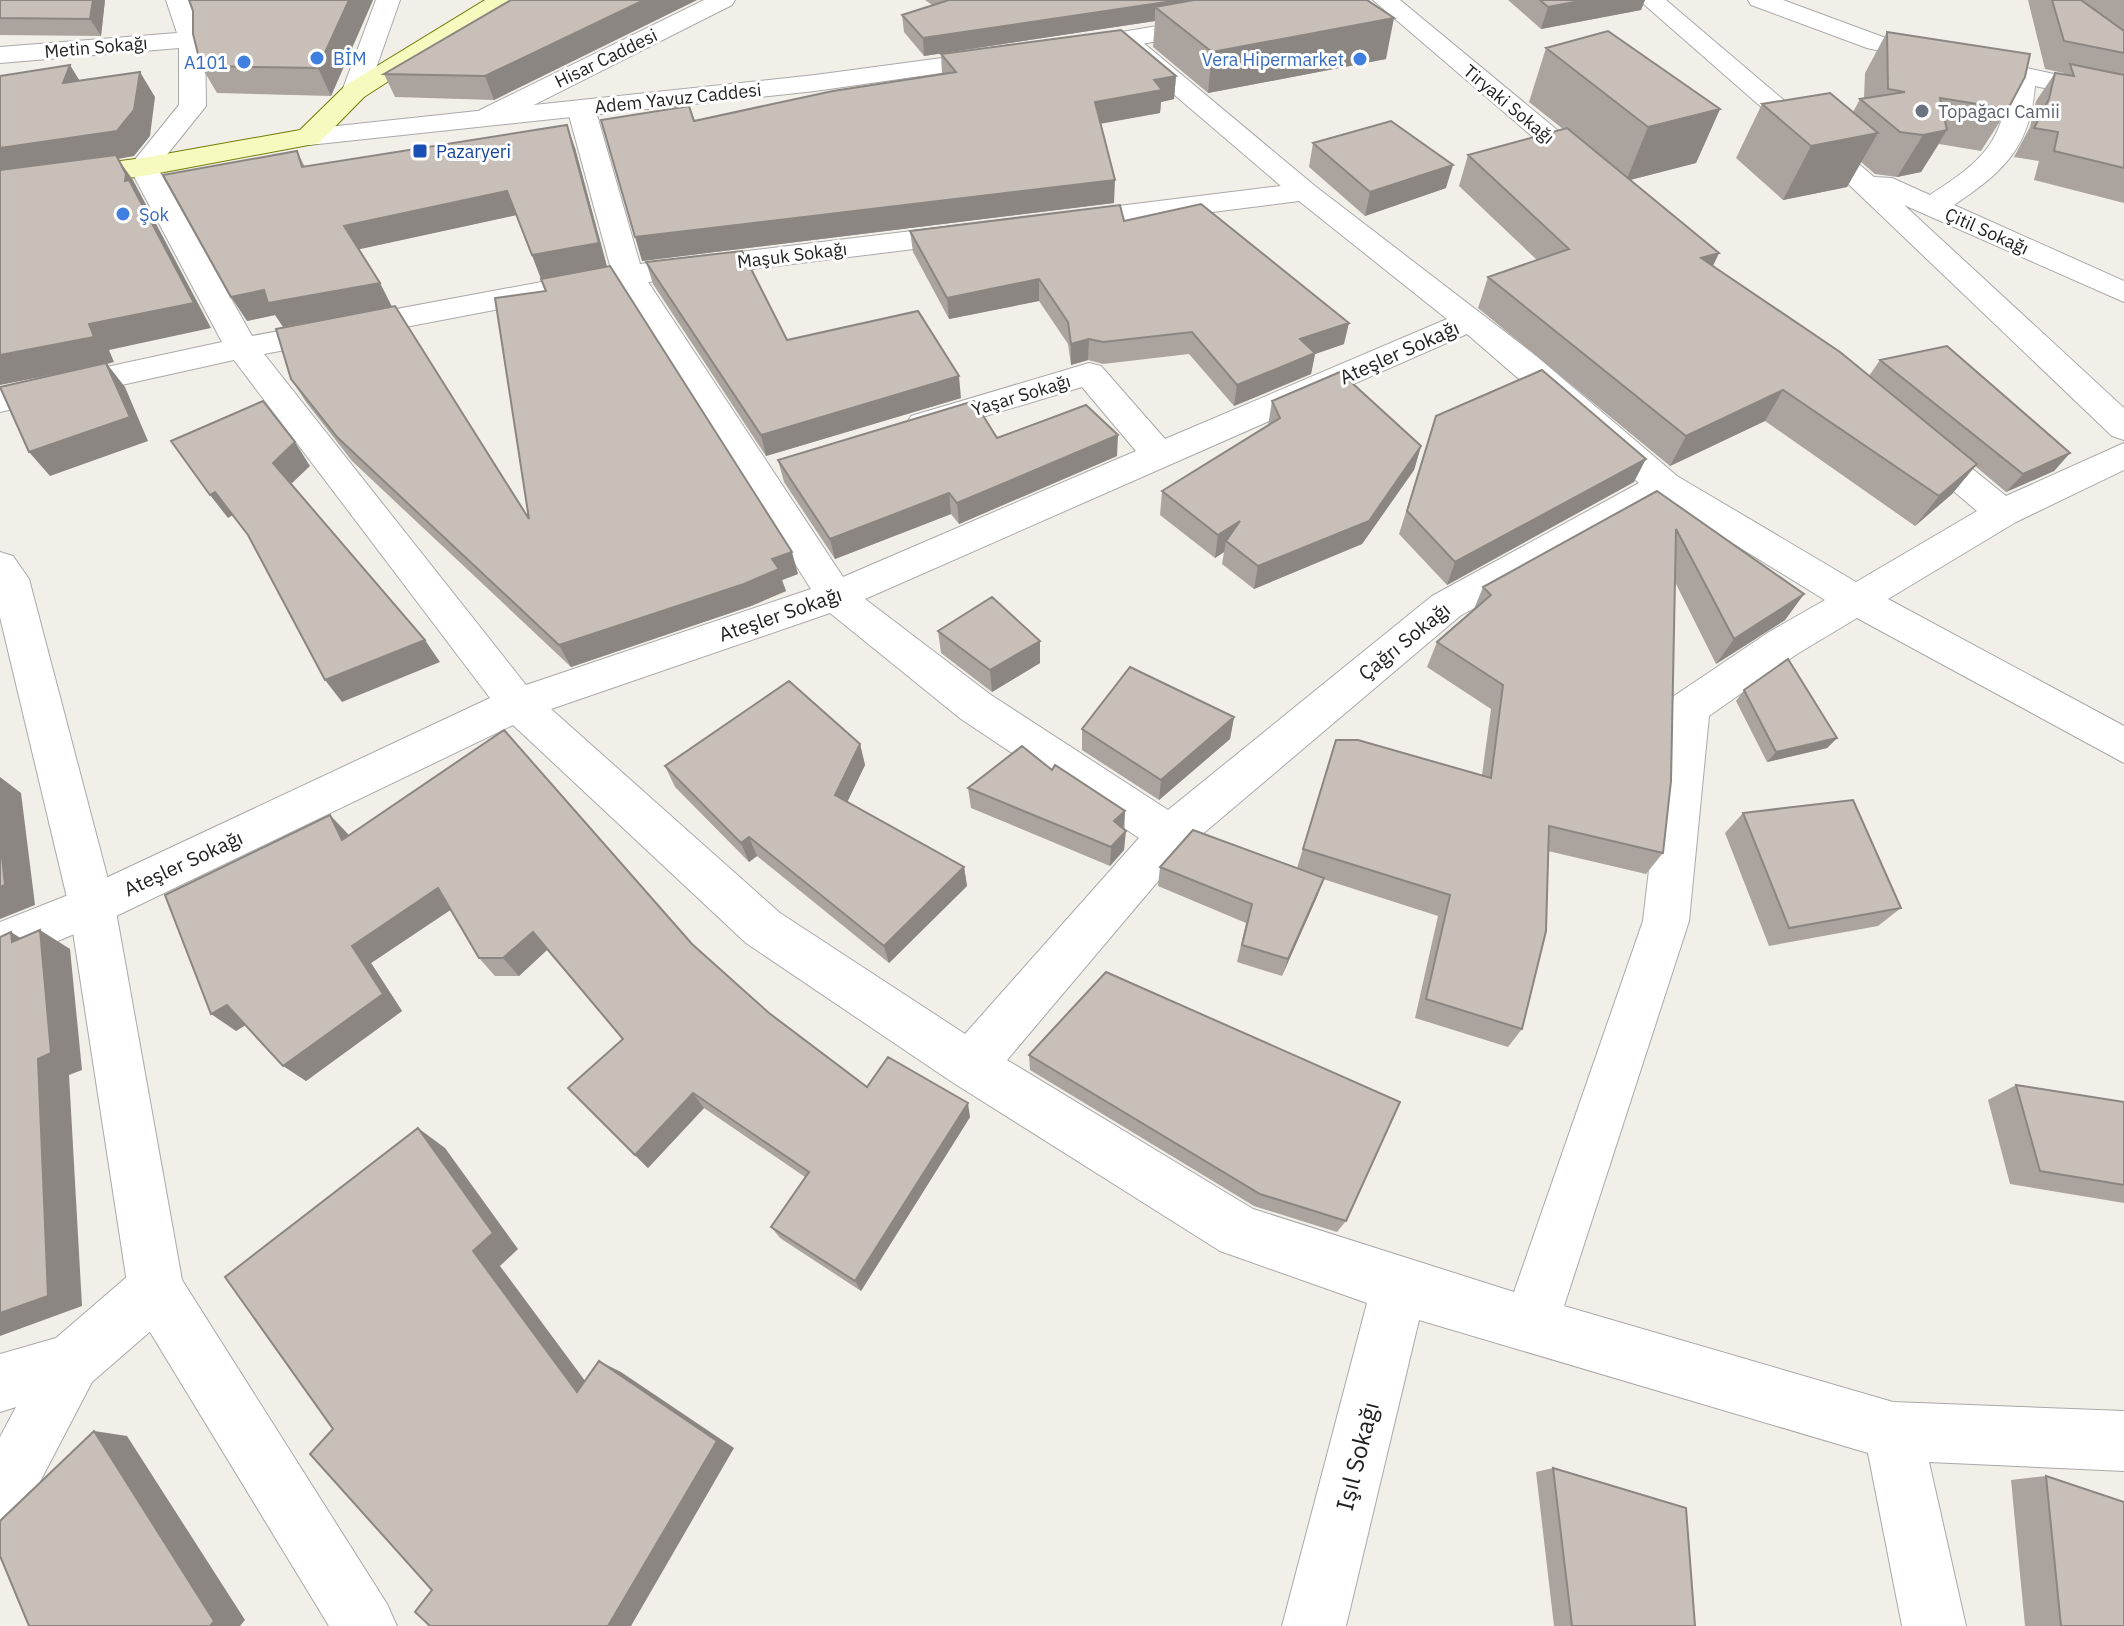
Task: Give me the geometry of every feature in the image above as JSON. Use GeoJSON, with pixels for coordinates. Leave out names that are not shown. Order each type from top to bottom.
{"type":"FeatureCollection","features":[{"type":"Feature","properties":{"kind":"main road"},"geometry":{"type":"LineString","coordinates":[[309,137],[355,91],[502,0]]}},
{"type":"Feature","properties":{"kind":"main road","name":"Adem Yavuz Caddesi"},"geometry":{"type":"LineString","coordinates":[[0,186],[143,167],[309,137]]}},
{"type":"Feature","properties":{"kind":"street"},"geometry":{"type":"LineString","coordinates":[[355,91],[388,0]]}},
{"type":"Feature","properties":{"kind":"street","name":"Hisar Caddesi"},"geometry":{"type":"LineString","coordinates":[[490,116],[723,0]]}},
{"type":"Feature","properties":{"kind":"street","name":"Tiryaki Sokağı"},"geometry":{"type":"LineString","coordinates":[[1385,0],[1617,193]]}},
{"type":"Feature","properties":{"kind":"street"},"geometry":{"type":"LineString","coordinates":[[1651,0],[1850,170],[2124,428]]}},
{"type":"Feature","properties":{"kind":"street"},"geometry":{"type":"LineString","coordinates":[[1760,0],[1876,43],[2124,97]]}},
{"type":"Feature","properties":{"kind":"street"},"geometry":{"type":"LineString","coordinates":[[185,19],[192,106],[143,167],[242,348],[518,704],[763,928],[970,1065],[1239,1232],[1399,1286],[1893,1431],[2124,1441]]}},
{"type":"Feature","properties":{"kind":"street","name":"Metin Sokağı"},"geometry":{"type":"LineString","coordinates":[[0,55],[185,19]]}},
{"type":"Feature","properties":{"kind":"street","name":"Adem Yavuz Caddesi"},"geometry":{"type":"LineString","coordinates":[[309,137],[815,83],[1126,41],[1235,20]]}},
{"type":"Feature","properties":{"kind":"street"},"geometry":{"type":"LineString","coordinates":[[1126,41],[1305,192],[1523,362],[1664,485],[1858,601],[2124,746]]}},
{"type":"Feature","properties":{"kind":"street"},"geometry":{"type":"LineString","coordinates":[[1932,207],[1981,174],[2011,142],[2021,108],[2023,75]]}},
{"type":"Feature","properties":{"kind":"street"},"geometry":{"type":"LineString","coordinates":[[581,108],[628,275],[772,471],[835,596],[976,707],[1170,835]]}},
{"type":"Feature","properties":{"kind":"street","name":"Çitil Sokağı"},"geometry":{"type":"LineString","coordinates":[[1850,170],[2124,293]]}},
{"type":"Feature","properties":{"kind":"street"},"geometry":{"type":"LineString","coordinates":[[1038,225],[1305,192]]}},
{"type":"Feature","properties":{"kind":"street","name":"Maşuk Sokağı"},"geometry":{"type":"LineString","coordinates":[[0,401],[242,348],[628,275],[1006,228]]}},
{"type":"Feature","properties":{"kind":"street","name":"Ateşler Sokağı"},"geometry":{"type":"LineString","coordinates":[[0,944],[92,906],[518,704],[835,596],[1469,321]]}},
{"type":"Feature","properties":{"kind":"street","name":"Yaşar Sokağı"},"geometry":{"type":"LineString","coordinates":[[893,434],[1089,374],[1160,456]]}},
{"type":"Feature","properties":{"kind":"street"},"geometry":{"type":"LineString","coordinates":[[1895,423],[2003,513]]}},
{"type":"Feature","properties":{"kind":"street"},"geometry":{"type":"LineString","coordinates":[[1530,1325],[1666,921],[1689,708],[1783,643],[2003,513],[2124,455]]}},
{"type":"Feature","properties":{"kind":"street","name":"Çağrı Sokağı"},"geometry":{"type":"LineString","coordinates":[[970,1065],[1170,835],[1446,606],[1664,485]]}},
{"type":"Feature","properties":{"kind":"street"},"geometry":{"type":"LineString","coordinates":[[0,566],[10,579],[92,906],[156,1289],[365,1626]]}},
{"type":"Feature","properties":{"kind":"street","name":"Işıl Sokağı"},"geometry":{"type":"LineString","coordinates":[[1314,1626],[1399,1286]]}},
{"type":"Feature","properties":{"kind":"street"},"geometry":{"type":"LineString","coordinates":[[0,1497],[72,1362],[156,1289]]}},
{"type":"Feature","properties":{"kind":"street"},"geometry":{"type":"LineString","coordinates":[[0,1383],[72,1362]]}},
{"type":"Feature","properties":{"kind":"street"},"geometry":{"type":"LineString","coordinates":[[1893,1431],[1934,1626]]}},
{"type":"Feature","properties":{"kind":"building"},"geometry":{"type":"Polygon","coordinates":[[[0,0],[93,0],[90,19],[0,18],[0,0]]]}},
{"type":"Feature","properties":{"kind":"building"},"geometry":{"type":"Polygon","coordinates":[[[189,0],[349,0],[318,68],[201,66],[189,0]]]}},
{"type":"Feature","properties":{"kind":"building"},"geometry":{"type":"Polygon","coordinates":[[[511,0],[644,0],[485,76],[384,74],[511,0]]]}},
{"type":"Feature","properties":{"kind":"building"},"geometry":{"type":"Polygon","coordinates":[[[949,0],[1180,0],[923,38],[902,15],[949,0]]]}},
{"type":"Feature","properties":{"kind":"building"},"geometry":{"type":"Polygon","coordinates":[[[1194,0],[1367,0],[1394,18],[1212,52],[1155,7],[1194,0]]]}},
{"type":"Feature","properties":{"kind":"building"},"geometry":{"type":"Polygon","coordinates":[[[1540,0],[1585,0],[1548,7],[1540,0]]]}},
{"type":"Feature","properties":{"kind":"building"},"geometry":{"type":"Polygon","coordinates":[[[2052,0],[2081,0],[2124,31],[2124,53],[2064,41],[2052,0]]]}},
{"type":"Feature","properties":{"kind":"building"},"geometry":{"type":"Polygon","coordinates":[[[1121,30],[1176,76],[1154,80],[1162,90],[1095,102],[1115,180],[635,237],[601,120],[689,106],[694,121],[833,91],[956,72],[941,54],[1121,30]]]}},
{"type":"Feature","properties":{"kind":"building"},"geometry":{"type":"Polygon","coordinates":[[[1608,31],[1720,109],[1648,127],[1546,48],[1608,31]]]}},
{"type":"Feature","properties":{"kind":"building"},"geometry":{"type":"Polygon","coordinates":[[[1887,32],[2030,54],[2025,77],[2008,109],[1940,98],[1947,130],[1923,135],[1900,132],[1860,99],[1905,92],[1888,89],[1887,32]]]}},
{"type":"Feature","properties":{"kind":"building"},"geometry":{"type":"Polygon","coordinates":[[[2070,64],[2124,75],[2124,168],[2054,151],[2058,132],[2034,128],[2049,99],[2055,73],[2074,76],[2070,64]]]}},
{"type":"Feature","properties":{"kind":"building"},"geometry":{"type":"Polygon","coordinates":[[[70,65],[63,83],[140,72],[134,110],[117,131],[0,148],[0,76],[70,65]]]}},
{"type":"Feature","properties":{"kind":"building"},"geometry":{"type":"Polygon","coordinates":[[[1830,93],[1878,133],[1811,146],[1762,104],[1830,93]]]}},
{"type":"Feature","properties":{"kind":"building"},"geometry":{"type":"Polygon","coordinates":[[[1391,121],[1453,165],[1370,192],[1313,143],[1391,121]]]}},
{"type":"Feature","properties":{"kind":"building"},"geometry":{"type":"Polygon","coordinates":[[[567,125],[599,243],[532,255],[507,191],[344,226],[380,283],[268,303],[264,290],[231,297],[163,175],[297,151],[302,167],[567,125]]]}},
{"type":"Feature","properties":{"kind":"building"},"geometry":{"type":"Polygon","coordinates":[[[1567,128],[1719,253],[1701,258],[1840,352],[1977,464],[1939,496],[1783,390],[1686,436],[1488,277],[1569,249],[1468,155],[1567,128]]]}},
{"type":"Feature","properties":{"kind":"building"},"geometry":{"type":"Polygon","coordinates":[[[116,155],[126,174],[125,181],[129,180],[194,303],[89,324],[94,337],[0,355],[0,170],[116,155]]]}},
{"type":"Feature","properties":{"kind":"building"},"geometry":{"type":"Polygon","coordinates":[[[1201,204],[1349,323],[1300,339],[1315,353],[1237,385],[1192,332],[1103,342],[1089,339],[1071,344],[1068,322],[1039,279],[947,298],[910,231],[1120,205],[1124,221],[1201,204]]]}},
{"type":"Feature","properties":{"kind":"building"},"geometry":{"type":"Polygon","coordinates":[[[742,251],[787,340],[918,311],[959,376],[761,435],[646,262],[742,251]]]}},
{"type":"Feature","properties":{"kind":"building"},"geometry":{"type":"Polygon","coordinates":[[[610,266],[792,552],[772,559],[779,569],[744,584],[559,645],[338,438],[291,379],[276,329],[395,306],[529,519],[495,298],[546,291],[541,279],[610,266]]]}},
{"type":"Feature","properties":{"kind":"building"},"geometry":{"type":"Polygon","coordinates":[[[1947,346],[2070,453],[2023,474],[1880,360],[1947,346]]]}},
{"type":"Feature","properties":{"kind":"building"},"geometry":{"type":"Polygon","coordinates":[[[106,363],[130,417],[29,452],[0,387],[106,363]]]}},
{"type":"Feature","properties":{"kind":"building"},"geometry":{"type":"Polygon","coordinates":[[[1542,370],[1646,459],[1455,562],[1407,511],[1436,416],[1542,370]]]}},
{"type":"Feature","properties":{"kind":"building"},"geometry":{"type":"Polygon","coordinates":[[[1340,372],[1421,446],[1369,521],[1258,566],[1226,541],[1240,521],[1218,535],[1162,491],[1280,418],[1272,401],[1340,372]]]}},
{"type":"Feature","properties":{"kind":"building"},"geometry":{"type":"Polygon","coordinates":[[[263,401],[295,442],[273,463],[425,640],[325,680],[248,535],[215,492],[210,495],[171,441],[263,401]]]}},
{"type":"Feature","properties":{"kind":"building"},"geometry":{"type":"Polygon","coordinates":[[[974,401],[997,438],[1086,405],[1118,435],[957,503],[949,493],[830,539],[778,460],[974,401]]]}},
{"type":"Feature","properties":{"kind":"building"},"geometry":{"type":"Polygon","coordinates":[[[1657,491],[1804,594],[1734,639],[1676,529],[1671,781],[1663,853],[1549,826],[1546,931],[1522,1029],[1426,999],[1450,895],[1303,849],[1336,740],[1358,740],[1491,778],[1503,685],[1437,642],[1491,595],[1483,587],[1657,491]]]}},
{"type":"Feature","properties":{"kind":"building"},"geometry":{"type":"Polygon","coordinates":[[[992,597],[1040,641],[990,670],[938,631],[992,597]]]}},
{"type":"Feature","properties":{"kind":"building"},"geometry":{"type":"Polygon","coordinates":[[[1788,659],[1837,738],[1776,752],[1744,690],[1788,659]]]}},
{"type":"Feature","properties":{"kind":"building"},"geometry":{"type":"Polygon","coordinates":[[[1130,667],[1234,717],[1161,780],[1082,729],[1130,667]]]}},
{"type":"Feature","properties":{"kind":"building"},"geometry":{"type":"Polygon","coordinates":[[[789,681],[860,744],[835,795],[964,867],[884,946],[749,837],[741,843],[665,766],[789,681]]]}},
{"type":"Feature","properties":{"kind":"building"},"geometry":{"type":"Polygon","coordinates":[[[504,730],[692,944],[769,1013],[867,1087],[888,1057],[968,1103],[855,1281],[771,1227],[809,1172],[693,1093],[635,1155],[568,1088],[623,1039],[533,932],[503,958],[479,958],[438,888],[352,946],[383,994],[283,1066],[227,1005],[211,1014],[165,895],[330,815],[342,840],[504,730]]]}},
{"type":"Feature","properties":{"kind":"building"},"geometry":{"type":"Polygon","coordinates":[[[1022,746],[1052,770],[1055,765],[1125,811],[1114,821],[1126,831],[1111,847],[968,788],[1022,746]]]}},
{"type":"Feature","properties":{"kind":"building"},"geometry":{"type":"Polygon","coordinates":[[[1853,800],[1901,908],[1789,928],[1743,813],[1853,800]]]}},
{"type":"Feature","properties":{"kind":"building"},"geometry":{"type":"Polygon","coordinates":[[[1193,830],[1324,878],[1288,959],[1242,945],[1252,904],[1160,867],[1193,830]]]}},
{"type":"Feature","properties":{"kind":"building"},"geometry":{"type":"Polygon","coordinates":[[[0,838],[5,885],[0,887],[0,838]]]}},
{"type":"Feature","properties":{"kind":"building"},"geometry":{"type":"Polygon","coordinates":[[[40,930],[51,1053],[38,1059],[48,1296],[0,1313],[0,937],[11,932],[12,942],[40,930]]]}},
{"type":"Feature","properties":{"kind":"building"},"geometry":{"type":"Polygon","coordinates":[[[1106,972],[1400,1102],[1346,1221],[1260,1194],[1029,1055],[1106,972]]]}},
{"type":"Feature","properties":{"kind":"building"},"geometry":{"type":"Polygon","coordinates":[[[2016,1085],[2124,1102],[2124,1185],[2040,1171],[2016,1085]]]}},
{"type":"Feature","properties":{"kind":"building"},"geometry":{"type":"Polygon","coordinates":[[[418,1128],[493,1233],[473,1251],[577,1392],[599,1361],[717,1441],[608,1626],[430,1626],[415,1612],[432,1590],[310,1454],[333,1429],[225,1277],[418,1128]]]}},
{"type":"Feature","properties":{"kind":"building"},"geometry":{"type":"Polygon","coordinates":[[[94,1431],[214,1621],[210,1626],[29,1626],[0,1556],[0,1521],[94,1431]]]}},
{"type":"Feature","properties":{"kind":"building"},"geometry":{"type":"Polygon","coordinates":[[[1553,1468],[1686,1508],[1695,1626],[1572,1626],[1553,1468]]]}},
{"type":"Feature","properties":{"kind":"building"},"geometry":{"type":"Polygon","coordinates":[[[2046,1476],[2124,1502],[2124,1626],[2061,1626],[2046,1476]]]}},
{"type":"Feature","properties":{"kind":"place","name":"BİM"},"geometry":{"type":"Point","coordinates":[317,58]}},
{"type":"Feature","properties":{"kind":"place","name":"Vera Hipermarket"},"geometry":{"type":"Point","coordinates":[1360,59]}},
{"type":"Feature","properties":{"kind":"place","name":"A101"},"geometry":{"type":"Point","coordinates":[244,62]}},
{"type":"Feature","properties":{"kind":"place","name":"Topağacı Camii"},"geometry":{"type":"Point","coordinates":[1922,111]}},
{"type":"Feature","properties":{"kind":"place","name":"Pazaryeri"},"geometry":{"type":"Point","coordinates":[420,151]}},
{"type":"Feature","properties":{"kind":"place","name":"Şok"},"geometry":{"type":"Point","coordinates":[123,214]}}]}
